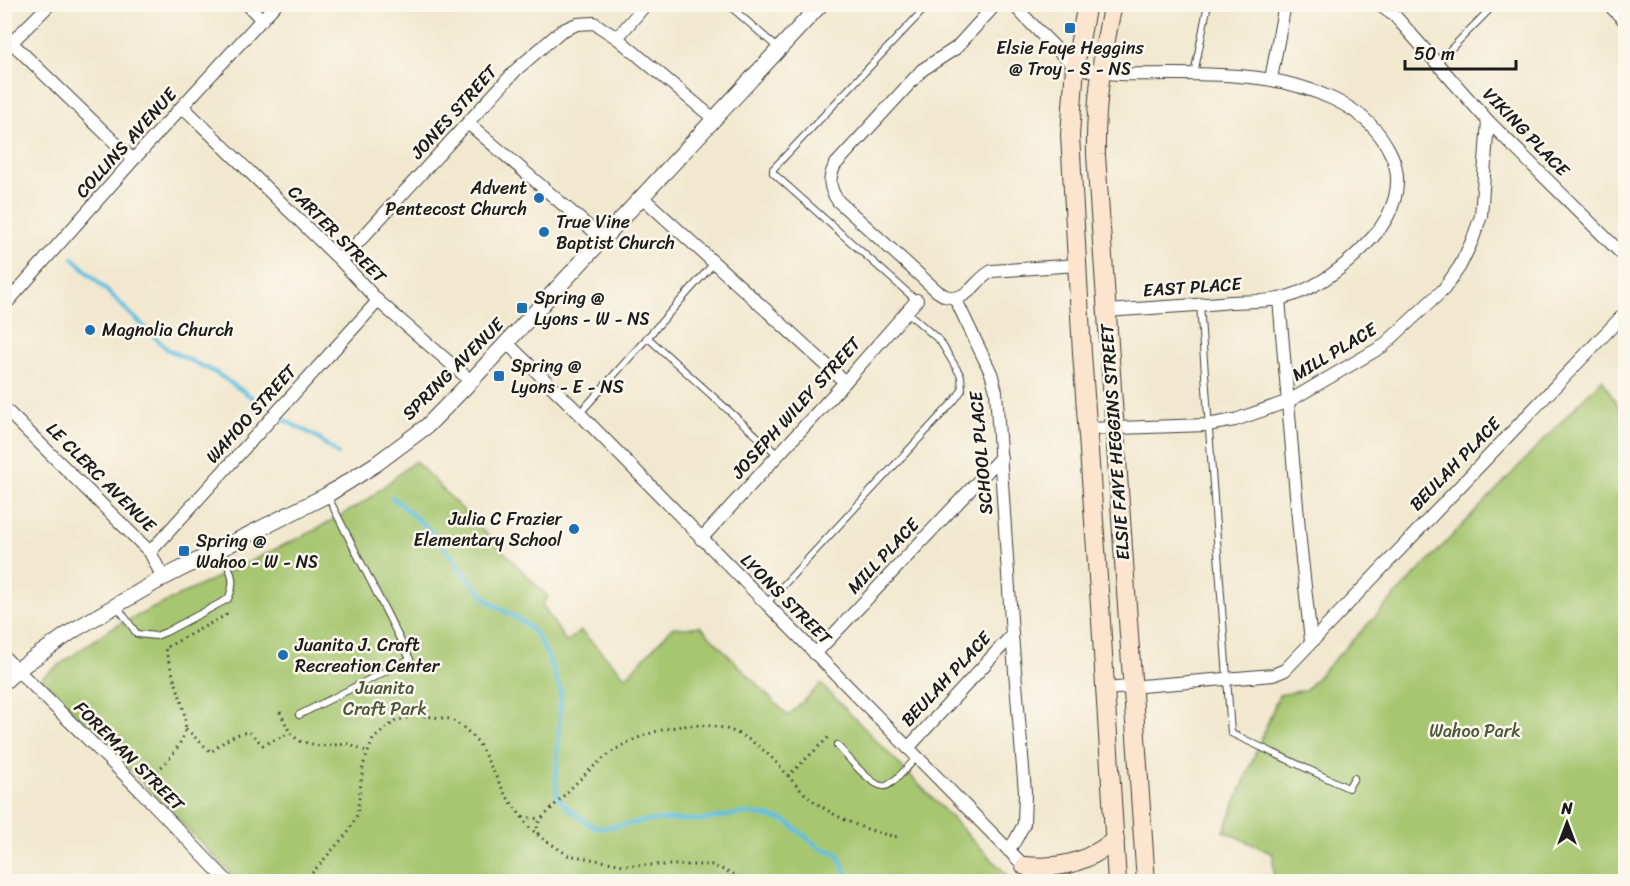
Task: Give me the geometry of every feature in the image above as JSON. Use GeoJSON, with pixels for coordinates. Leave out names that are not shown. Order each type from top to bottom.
{"type":"FeatureCollection","features":[{"type":"Feature","properties":{"kind":"main road","name":"ELSIE FAYE HEGGINS STREET"},"geometry":{"type":"LineString","coordinates":[[1087,4],[1076,66],[1070,135],[1087,429],[1118,882]]}},
{"type":"Feature","properties":{"kind":"main road","name":"ELSIE FAYE HEGGINS STREET"},"geometry":{"type":"LineString","coordinates":[[1113,4],[1101,71],[1095,133],[1113,429],[1146,882]]}},
{"type":"Feature","properties":{"kind":"main road"},"geometry":{"type":"LineString","coordinates":[[1025,866],[1044,868],[1085,860],[1115,840]]}},
{"type":"Feature","properties":{"kind":"street"},"geometry":{"type":"LineString","coordinates":[[50,4],[8,47],[133,160]]}},
{"type":"Feature","properties":{"kind":"street"},"geometry":{"type":"LineString","coordinates":[[247,4],[262,20]]}},
{"type":"Feature","properties":{"kind":"street","name":"COLLINS AVENUE"},"geometry":{"type":"LineString","coordinates":[[4,306],[133,160],[276,4]]}},
{"type":"Feature","properties":{"kind":"street"},"geometry":{"type":"LineString","coordinates":[[646,4],[617,38],[714,119]]}},
{"type":"Feature","properties":{"kind":"street","name":"SPRING AVENUE"},"geometry":{"type":"LineString","coordinates":[[4,682],[17,670],[74,630],[163,578],[327,495],[376,464],[427,426],[507,343],[821,4]]}},
{"type":"Feature","properties":{"kind":"street"},"geometry":{"type":"LineString","coordinates":[[996,4],[956,48],[922,70],[835,165],[830,179],[831,191],[838,201],[945,296],[955,298],[963,296],[992,271],[1077,265]]}},
{"type":"Feature","properties":{"kind":"street"},"geometry":{"type":"LineString","coordinates":[[1013,4],[1076,66]]}},
{"type":"Feature","properties":{"kind":"street"},"geometry":{"type":"LineString","coordinates":[[1271,79],[1286,4]]}},
{"type":"Feature","properties":{"kind":"street","name":"VIKING PLACE"},"geometry":{"type":"LineString","coordinates":[[1378,4],[1395,16],[1488,121],[1626,258]]}},
{"type":"Feature","properties":{"kind":"street"},"geometry":{"type":"LineString","coordinates":[[1608,4],[1626,22]]}},
{"type":"Feature","properties":{"kind":"street","name":"JONES STREET"},"geometry":{"type":"LineString","coordinates":[[341,261],[517,69],[561,31],[577,24],[594,23],[617,38]]}},
{"type":"Feature","properties":{"kind":"street","name":"EAST PLACE"},"geometry":{"type":"LineString","coordinates":[[1076,66],[1115,75],[1240,75],[1291,83],[1321,93],[1343,104],[1374,126],[1394,159],[1397,175],[1397,191],[1390,212],[1379,230],[1342,268],[1312,286],[1279,298],[1107,311]]}},
{"type":"Feature","properties":{"kind":"street","name":"CARTER STREET"},"geometry":{"type":"LineString","coordinates":[[183,107],[341,261],[378,301],[471,381]]}},
{"type":"Feature","properties":{"kind":"street","name":"MILL PLACE"},"geometry":{"type":"LineString","coordinates":[[1087,429],[1207,425],[1235,420],[1289,401],[1383,346],[1412,321],[1449,282],[1460,266],[1481,216],[1488,121]]}},
{"type":"Feature","properties":{"kind":"street"},"geometry":{"type":"LineString","coordinates":[[469,124],[603,239]]}},
{"type":"Feature","properties":{"kind":"street"},"geometry":{"type":"LineString","coordinates":[[642,197],[845,382]]}},
{"type":"Feature","properties":{"kind":"street","name":"SCHOOL PLACE"},"geometry":{"type":"LineString","coordinates":[[955,298],[991,373],[998,404],[1012,635],[1025,792],[1024,824],[1008,850]]}},
{"type":"Feature","properties":{"kind":"street"},"geometry":{"type":"LineString","coordinates":[[1279,298],[1311,641]]}},
{"type":"Feature","properties":{"kind":"street","name":"JOSEPH WILEY STREET"},"geometry":{"type":"LineString","coordinates":[[701,539],[845,382],[916,300]]}},
{"type":"Feature","properties":{"kind":"street","name":"WAHOO STREET"},"geometry":{"type":"LineString","coordinates":[[150,552],[378,301]]}},
{"type":"Feature","properties":{"kind":"street","name":"BEULAH PLACE"},"geometry":{"type":"LineString","coordinates":[[1105,689],[1273,675],[1285,670],[1626,312]]}},
{"type":"Feature","properties":{"kind":"street","name":"LYONS STREET"},"geometry":{"type":"LineString","coordinates":[[507,343],[1040,882]]}},
{"type":"Feature","properties":{"kind":"street","name":"LE CLERC AVENUE"},"geometry":{"type":"LineString","coordinates":[[4,408],[150,552],[163,578]]}},
{"type":"Feature","properties":{"kind":"street","name":"MILL PLACE"},"geometry":{"type":"LineString","coordinates":[[815,654],[1001,457]]}},
{"type":"Feature","properties":{"kind":"street","name":"BEULAH PLACE"},"geometry":{"type":"LineString","coordinates":[[908,748],[1012,635]]}},
{"type":"Feature","properties":{"kind":"street","name":"FOREMAN STREET"},"geometry":{"type":"LineString","coordinates":[[4,657],[140,790],[228,882]]}},
{"type":"Feature","properties":{"kind":"lane"},"geometry":{"type":"LineString","coordinates":[[916,300],[773,173],[773,169],[929,4]]}},
{"type":"Feature","properties":{"kind":"lane"},"geometry":{"type":"LineString","coordinates":[[1194,74],[1208,4]]}},
{"type":"Feature","properties":{"kind":"lane"},"geometry":{"type":"LineString","coordinates":[[1437,63],[1495,4]]}},
{"type":"Feature","properties":{"kind":"lane"},"geometry":{"type":"LineString","coordinates":[[732,8],[779,49]]}},
{"type":"Feature","properties":{"kind":"lane"},"geometry":{"type":"LineString","coordinates":[[579,414],[714,263]]}},
{"type":"Feature","properties":{"kind":"lane"},"geometry":{"type":"LineString","coordinates":[[1200,305],[1231,733],[1348,788],[1354,778]]}},
{"type":"Feature","properties":{"kind":"lane"},"geometry":{"type":"LineString","coordinates":[[765,604],[962,390],[961,376],[940,341],[907,311]]}},
{"type":"Feature","properties":{"kind":"lane"},"geometry":{"type":"LineString","coordinates":[[647,337],[778,456]]}},
{"type":"Feature","properties":{"kind":"lane"},"geometry":{"type":"LineString","coordinates":[[299,715],[410,659],[327,495]]}},
{"type":"Feature","properties":{"kind":"lane"},"geometry":{"type":"LineString","coordinates":[[117,606],[137,634],[156,636],[221,603],[228,599],[233,590],[233,577],[220,550]]}},
{"type":"Feature","properties":{"kind":"lane"},"geometry":{"type":"LineString","coordinates":[[837,745],[871,782],[884,787],[890,784],[917,757]]}},
{"type":"Feature","properties":{"kind":"path"},"geometry":{"type":"LineString","coordinates":[[140,790],[178,745],[186,729],[184,711],[165,648],[226,615],[221,603]]}},
{"type":"Feature","properties":{"kind":"path"},"geometry":{"type":"LineString","coordinates":[[280,712],[290,733],[299,741],[309,744],[348,744],[367,752]]}},
{"type":"Feature","properties":{"kind":"path"},"geometry":{"type":"LineString","coordinates":[[304,882],[349,831],[357,815],[363,766],[373,739],[395,721],[417,715],[450,719],[464,727],[478,742],[505,794],[521,817],[539,836],[568,855],[624,865],[712,864],[751,882]]}},
{"type":"Feature","properties":{"kind":"path"},"geometry":{"type":"LineString","coordinates":[[539,836],[537,825],[541,819],[579,781],[617,748],[649,732],[688,725],[724,728],[753,742],[802,791],[837,816],[882,834],[898,837]]}},
{"type":"Feature","properties":{"kind":"path"},"geometry":{"type":"LineString","coordinates":[[186,729],[211,752],[225,740],[243,732],[249,732],[263,745],[290,733]]}},
{"type":"Feature","properties":{"kind":"path"},"geometry":{"type":"LineString","coordinates":[[788,776],[831,735]]}},
{"type":"Feature","properties":{"kind":"path"},"geometry":{"type":"LineString","coordinates":[[521,817],[541,819]]}},
{"type":"Feature","properties":{"kind":"path"},"geometry":{"type":"LineString","coordinates":[[312,882],[314,871]]}},
{"type":"Feature","properties":{"kind":"green space","name":"Wahoo Park"},"geometry":{"type":"Polygon","coordinates":[[[1602,379],[1626,419],[1625,874],[1619,882],[1274,881],[1273,854],[1224,831],[1279,695],[1305,690],[1602,379]]]}},
{"type":"Feature","properties":{"kind":"green space","name":"Juanita Craft Park"},"geometry":{"type":"Polygon","coordinates":[[[415,461],[548,597],[542,604],[566,642],[581,631],[626,677],[673,627],[700,626],[788,716],[821,684],[1013,881],[238,881],[41,678],[110,629],[315,530],[366,501],[415,461]]]}},
{"type":"Feature","properties":{"kind":"waterway"},"geometry":{"type":"LineString","coordinates":[[73,258],[167,349],[216,373],[265,406]]}},
{"type":"Feature","properties":{"kind":"waterway"},"geometry":{"type":"LineString","coordinates":[[284,420],[315,436],[338,454]]}},
{"type":"Feature","properties":{"kind":"waterway"},"geometry":{"type":"LineString","coordinates":[[392,497],[433,533],[490,602],[523,622],[536,634],[561,692],[556,783],[557,796],[569,809],[590,825],[602,828],[655,820],[702,820],[745,813],[786,821],[821,849],[836,852],[853,882]]}},
{"type":"Feature","properties":{"kind":"place","name":"Elsie Faye Heggins @ Troy - S - NS"},"geometry":{"type":"Point","coordinates":[1070,28]}},
{"type":"Feature","properties":{"kind":"place","name":"Advent Pentecost Church"},"geometry":{"type":"Point","coordinates":[539,198]}},
{"type":"Feature","properties":{"kind":"place","name":"True Vine Baptist Church"},"geometry":{"type":"Point","coordinates":[544,232]}},
{"type":"Feature","properties":{"kind":"place","name":"Spring @ Lyons - W - NS"},"geometry":{"type":"Point","coordinates":[522,308]}},
{"type":"Feature","properties":{"kind":"place","name":"Magnolia Church"},"geometry":{"type":"Point","coordinates":[90,330]}},
{"type":"Feature","properties":{"kind":"place","name":"Spring @ Lyons - E - NS"},"geometry":{"type":"Point","coordinates":[499,376]}},
{"type":"Feature","properties":{"kind":"place","name":"Julia C Frazier Elementary School"},"geometry":{"type":"Point","coordinates":[574,529]}},
{"type":"Feature","properties":{"kind":"place","name":"Spring @ Wahoo - W - NS"},"geometry":{"type":"Point","coordinates":[184,551]}},
{"type":"Feature","properties":{"kind":"place","name":"Juanita J. Craft Recreation Center"},"geometry":{"type":"Point","coordinates":[283,655]}}]}
